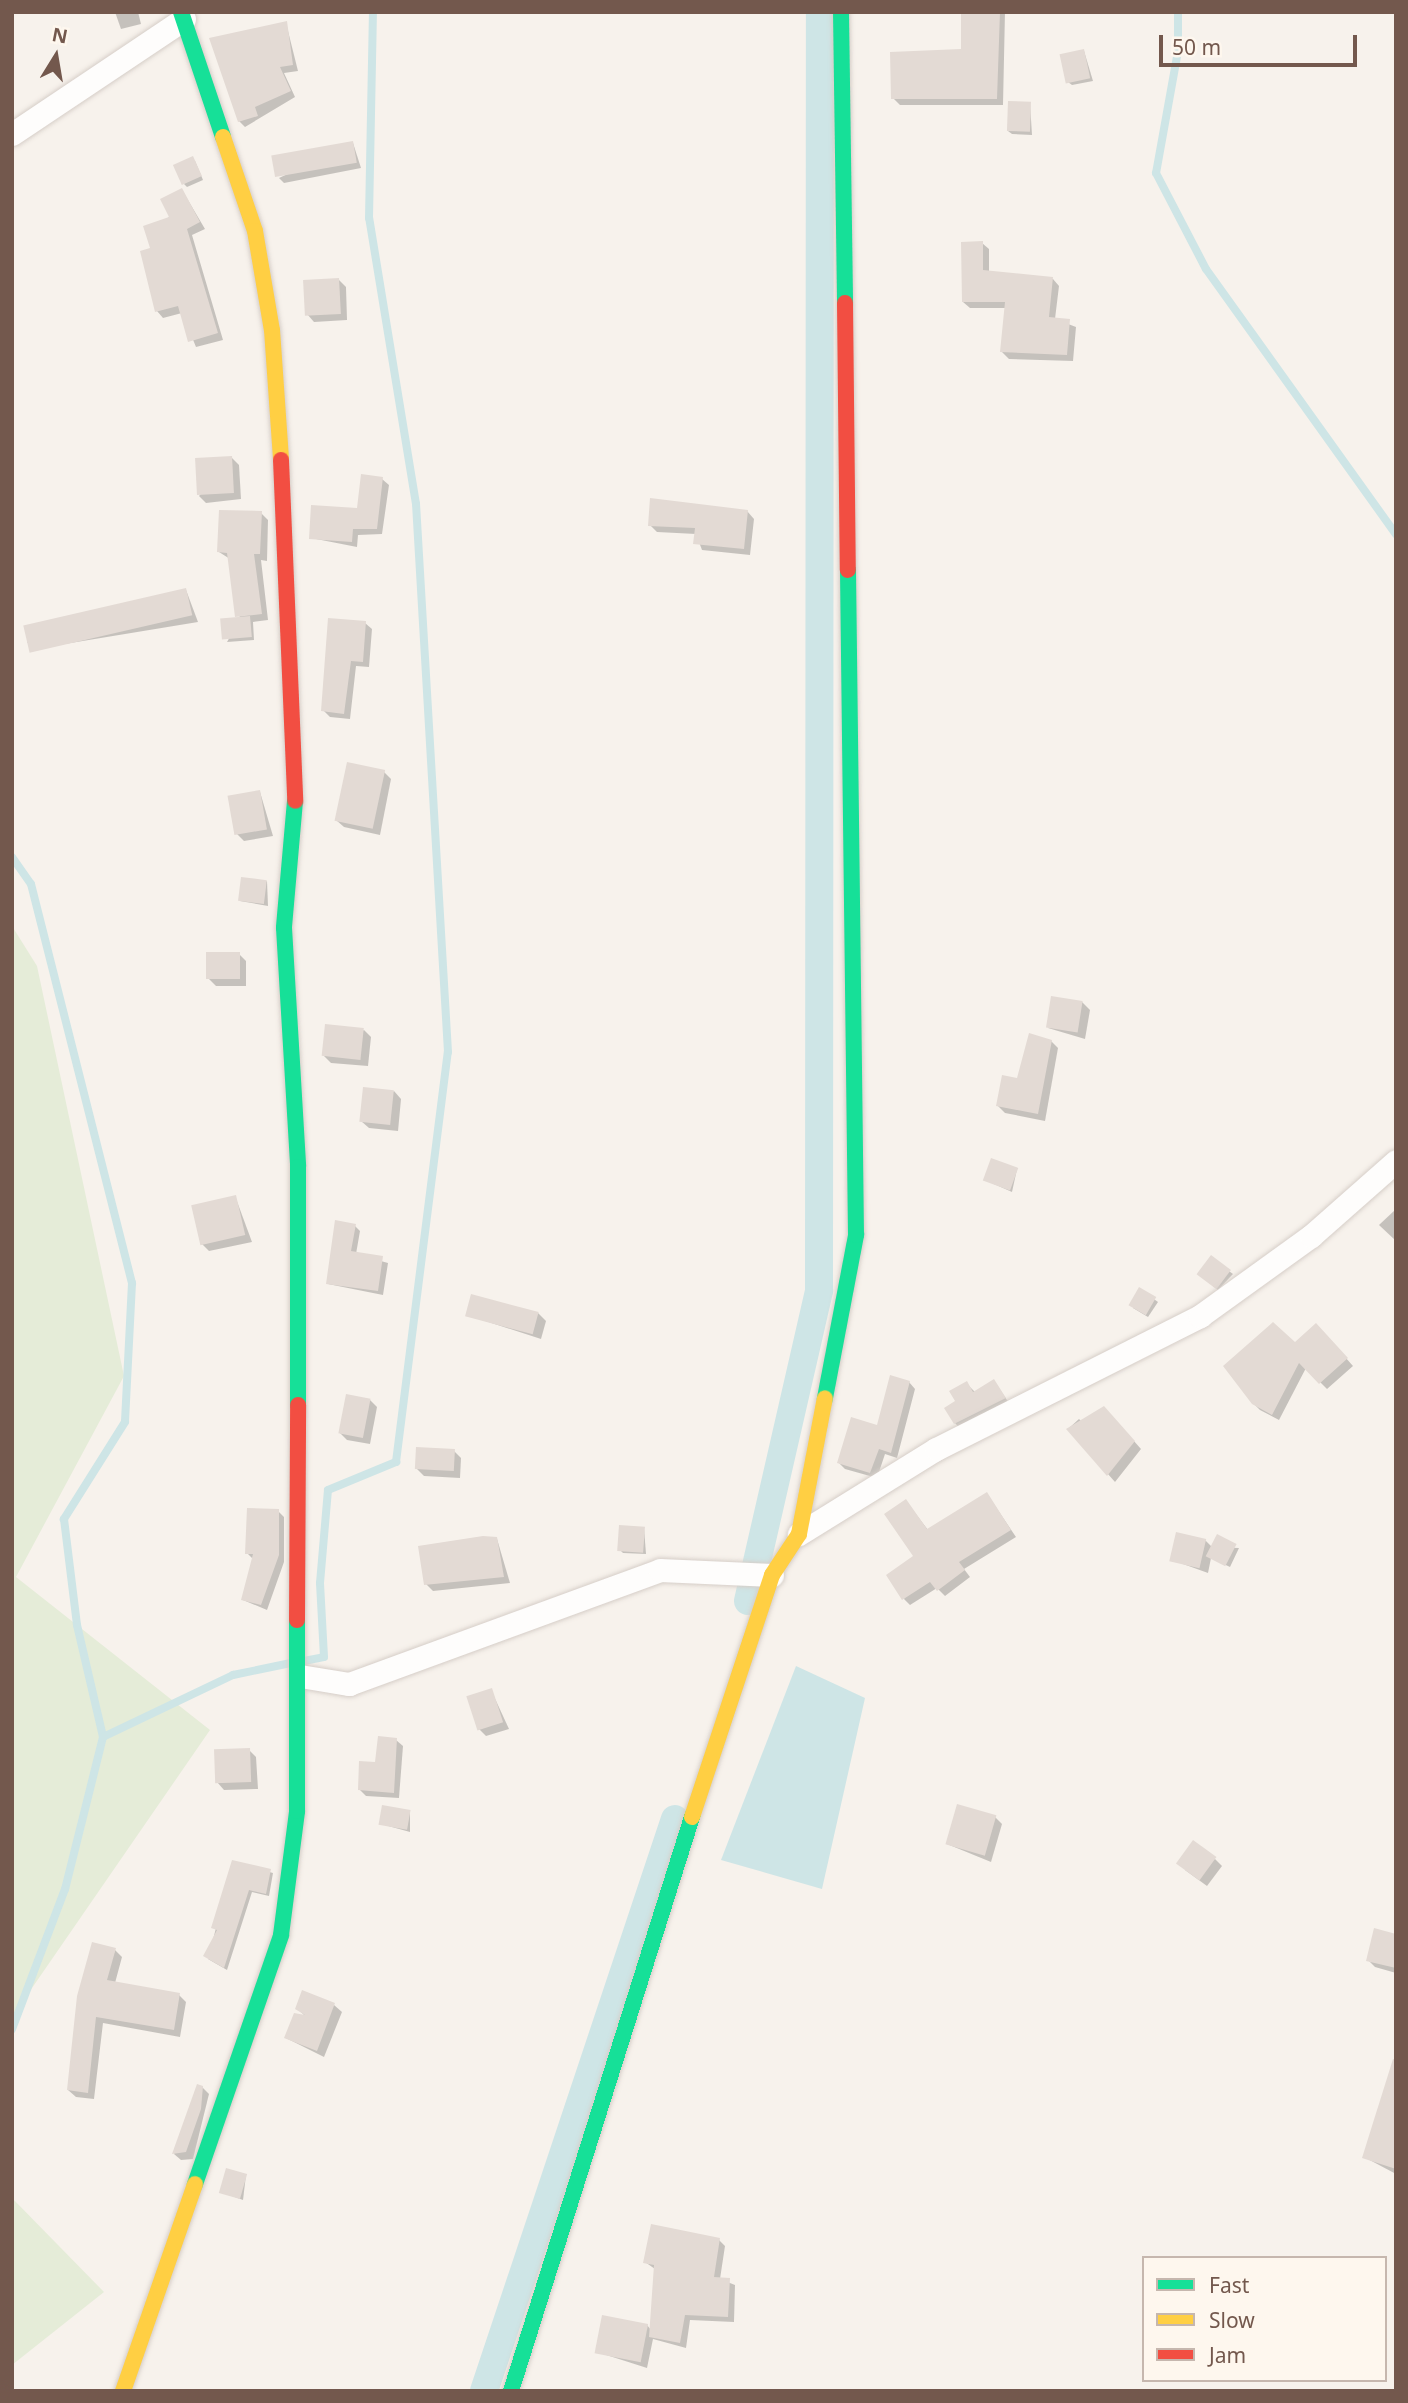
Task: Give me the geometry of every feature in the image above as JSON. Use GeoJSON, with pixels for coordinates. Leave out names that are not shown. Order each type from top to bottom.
{"type":"FeatureCollection","features":[{"type":"Feature","properties":{"kind":"street"},"geometry":{"type":"LineString","coordinates":[[511,2391],[772,1575],[799,1534],[856,1235],[858,1172],[841,12]]}},
{"type":"Feature","properties":{"kind":"street"},"geometry":{"type":"LineString","coordinates":[[12,134],[183,16],[255,231],[272,330],[280,441],[295,799],[284,928],[298,1167],[300,1676],[297,1811],[281,1935],[123,2391]]}},
{"type":"Feature","properties":{"kind":"street"},"geometry":{"type":"LineString","coordinates":[[799,1534],[936,1449],[1200,1316],[1311,1236],[1396,1161]]}},
{"type":"Feature","properties":{"kind":"street"},"geometry":{"type":"LineString","coordinates":[[300,1676],[349,1684],[660,1570],[730,1570],[772,1575]]}},
{"type":"Feature","properties":{"kind":"green space"},"geometry":{"type":"Polygon","coordinates":[[[12,926],[37,966],[124,1376],[16,1577],[210,1730],[12,2017],[12,926]]]}},
{"type":"Feature","properties":{"kind":"green space"},"geometry":{"type":"Polygon","coordinates":[[[12,2198],[104,2292],[12,2365],[12,2198]]]}},
{"type":"Feature","properties":{"kind":"shaded area"},"geometry":{"type":"Polygon","coordinates":[[[796,1666],[865,1698],[822,1889],[721,1860],[796,1666]]]}},
{"type":"Feature","properties":{"kind":"building"},"geometry":{"type":"Polygon","coordinates":[[[961,12],[1000,12],[997,99],[891,99],[890,52],[961,49],[961,12]]]}},
{"type":"Feature","properties":{"kind":"building"},"geometry":{"type":"Polygon","coordinates":[[[287,21],[293,65],[280,67],[291,91],[255,107],[258,116],[238,122],[209,38],[287,21]]]}},
{"type":"Feature","properties":{"kind":"building"},"geometry":{"type":"Polygon","coordinates":[[[1084,49],[1090,78],[1066,84],[1060,54],[1084,49]]]}},
{"type":"Feature","properties":{"kind":"building"},"geometry":{"type":"Polygon","coordinates":[[[1008,101],[1031,102],[1030,132],[1007,131],[1008,101]]]}},
{"type":"Feature","properties":{"kind":"building"},"geometry":{"type":"Polygon","coordinates":[[[353,141],[357,163],[275,177],[271,155],[353,141]]]}},
{"type":"Feature","properties":{"kind":"building"},"geometry":{"type":"Polygon","coordinates":[[[193,156],[202,176],[182,185],[173,165],[193,156]]]}},
{"type":"Feature","properties":{"kind":"building"},"geometry":{"type":"Polygon","coordinates":[[[182,188],[200,222],[187,229],[218,333],[188,342],[178,306],[155,312],[140,251],[150,248],[143,226],[169,217],[160,199],[182,188]]]}},
{"type":"Feature","properties":{"kind":"building"},"geometry":{"type":"Polygon","coordinates":[[[983,241],[983,270],[1053,277],[1049,317],[1070,319],[1067,355],[1000,352],[1005,302],[962,302],[961,242],[983,241]]]}},
{"type":"Feature","properties":{"kind":"building"},"geometry":{"type":"Polygon","coordinates":[[[339,278],[341,314],[305,316],[303,280],[339,278]]]}},
{"type":"Feature","properties":{"kind":"building"},"geometry":{"type":"Polygon","coordinates":[[[232,456],[234,493],[197,495],[195,458],[232,456]]]}},
{"type":"Feature","properties":{"kind":"building"},"geometry":{"type":"Polygon","coordinates":[[[361,474],[383,477],[377,529],[353,529],[352,542],[309,539],[311,505],[357,508],[361,474]]]}},
{"type":"Feature","properties":{"kind":"building"},"geometry":{"type":"Polygon","coordinates":[[[650,498],[748,510],[744,549],[693,544],[695,528],[648,526],[650,498]]]}},
{"type":"Feature","properties":{"kind":"building"},"geometry":{"type":"Polygon","coordinates":[[[219,510],[262,511],[260,554],[254,554],[262,614],[235,617],[227,553],[217,552],[219,510]]]}},
{"type":"Feature","properties":{"kind":"building"},"geometry":{"type":"Polygon","coordinates":[[[186,588],[192,615],[30,653],[23,626],[186,588]]]}},
{"type":"Feature","properties":{"kind":"building"},"geometry":{"type":"Polygon","coordinates":[[[250,616],[252,637],[222,640],[220,619],[250,616]]]}},
{"type":"Feature","properties":{"kind":"building"},"geometry":{"type":"Polygon","coordinates":[[[328,618],[366,621],[363,662],[351,661],[344,714],[321,711],[328,618]]]}},
{"type":"Feature","properties":{"kind":"building"},"geometry":{"type":"Polygon","coordinates":[[[347,762],[385,770],[373,829],[335,821],[347,762]]]}},
{"type":"Feature","properties":{"kind":"building"},"geometry":{"type":"Polygon","coordinates":[[[260,790],[267,829],[234,835],[228,796],[260,790]]]}},
{"type":"Feature","properties":{"kind":"building"},"geometry":{"type":"Polygon","coordinates":[[[241,877],[267,880],[264,904],[238,901],[241,877]]]}},
{"type":"Feature","properties":{"kind":"building"},"geometry":{"type":"Polygon","coordinates":[[[206,952],[240,952],[240,979],[206,979],[206,952]]]}},
{"type":"Feature","properties":{"kind":"building"},"geometry":{"type":"Polygon","coordinates":[[[1051,996],[1083,1001],[1078,1033],[1046,1028],[1051,996]]]}},
{"type":"Feature","properties":{"kind":"building"},"geometry":{"type":"Polygon","coordinates":[[[325,1024],[364,1028],[360,1060],[322,1056],[325,1024]]]}},
{"type":"Feature","properties":{"kind":"building"},"geometry":{"type":"Polygon","coordinates":[[[1029,1033],[1052,1040],[1038,1114],[996,1106],[1002,1075],[1017,1078],[1029,1033]]]}},
{"type":"Feature","properties":{"kind":"building"},"geometry":{"type":"Polygon","coordinates":[[[363,1087],[394,1090],[390,1125],[359,1122],[363,1087]]]}},
{"type":"Feature","properties":{"kind":"building"},"geometry":{"type":"Polygon","coordinates":[[[991,1158],[1018,1168],[1010,1190],[983,1181],[991,1158]]]}},
{"type":"Feature","properties":{"kind":"building"},"geometry":{"type":"Polygon","coordinates":[[[236,1195],[245,1235],[200,1245],[191,1205],[236,1195]]]}},
{"type":"Feature","properties":{"kind":"building"},"geometry":{"type":"Polygon","coordinates":[[[335,1220],[356,1224],[351,1251],[383,1256],[378,1291],[326,1284],[335,1220]]]}},
{"type":"Feature","properties":{"kind":"building"},"geometry":{"type":"Polygon","coordinates":[[[1211,1255],[1231,1270],[1217,1289],[1197,1274],[1211,1255]]]}},
{"type":"Feature","properties":{"kind":"building"},"geometry":{"type":"Polygon","coordinates":[[[1139,1287],[1156,1297],[1146,1315],[1128,1305],[1139,1287]]]}},
{"type":"Feature","properties":{"kind":"building"},"geometry":{"type":"Polygon","coordinates":[[[471,1294],[539,1312],[533,1334],[465,1316],[471,1294]]]}},
{"type":"Feature","properties":{"kind":"building"},"geometry":{"type":"Polygon","coordinates":[[[1273,1322],[1295,1342],[1316,1323],[1348,1358],[1319,1384],[1299,1363],[1272,1415],[1252,1404],[1223,1366],[1273,1322]]]}},
{"type":"Feature","properties":{"kind":"building"},"geometry":{"type":"Polygon","coordinates":[[[890,1375],[910,1381],[891,1453],[879,1449],[870,1473],[837,1463],[851,1417],[877,1425],[890,1375]]]}},
{"type":"Feature","properties":{"kind":"building"},"geometry":{"type":"Polygon","coordinates":[[[994,1379],[1006,1398],[954,1424],[944,1408],[955,1401],[949,1391],[967,1381],[973,1392],[994,1379]]]}},
{"type":"Feature","properties":{"kind":"building"},"geometry":{"type":"Polygon","coordinates":[[[346,1394],[371,1399],[363,1438],[338,1433],[346,1394]]]}},
{"type":"Feature","properties":{"kind":"building"},"geometry":{"type":"Polygon","coordinates":[[[1104,1406],[1135,1441],[1107,1476],[1066,1429],[1104,1406]]]}},
{"type":"Feature","properties":{"kind":"building"},"geometry":{"type":"Polygon","coordinates":[[[416,1447],[455,1449],[454,1471],[415,1469],[416,1447]]]}},
{"type":"Feature","properties":{"kind":"building"},"geometry":{"type":"Polygon","coordinates":[[[987,1492],[1011,1530],[959,1562],[965,1570],[937,1591],[930,1582],[902,1600],[886,1575],[913,1556],[884,1514],[906,1499],[927,1529],[987,1492]]]}},
{"type":"Feature","properties":{"kind":"building"},"geometry":{"type":"Polygon","coordinates":[[[247,1508],[279,1509],[279,1555],[261,1605],[241,1600],[253,1554],[245,1554],[247,1508]]]}},
{"type":"Feature","properties":{"kind":"building"},"geometry":{"type":"Polygon","coordinates":[[[619,1525],[645,1527],[643,1553],[617,1551],[619,1525]]]}},
{"type":"Feature","properties":{"kind":"building"},"geometry":{"type":"Polygon","coordinates":[[[1176,1532],[1206,1539],[1199,1568],[1169,1561],[1176,1532]]]}},
{"type":"Feature","properties":{"kind":"building"},"geometry":{"type":"Polygon","coordinates":[[[1217,1534],[1237,1544],[1225,1566],[1206,1556],[1217,1534]]]}},
{"type":"Feature","properties":{"kind":"building"},"geometry":{"type":"Polygon","coordinates":[[[483,1536],[497,1537],[504,1577],[424,1585],[418,1546],[483,1536]]]}},
{"type":"Feature","properties":{"kind":"building"},"geometry":{"type":"Polygon","coordinates":[[[492,1688],[503,1722],[477,1731],[466,1696],[492,1688]]]}},
{"type":"Feature","properties":{"kind":"building"},"geometry":{"type":"Polygon","coordinates":[[[378,1736],[397,1738],[394,1793],[358,1790],[359,1761],[375,1762],[378,1736]]]}},
{"type":"Feature","properties":{"kind":"building"},"geometry":{"type":"Polygon","coordinates":[[[250,1748],[251,1782],[215,1783],[214,1749],[250,1748]]]}},
{"type":"Feature","properties":{"kind":"building"},"geometry":{"type":"Polygon","coordinates":[[[957,1804],[996,1815],[985,1856],[945,1844],[957,1804]]]}},
{"type":"Feature","properties":{"kind":"building"},"geometry":{"type":"Polygon","coordinates":[[[382,1805],[411,1810],[407,1830],[379,1825],[382,1805]]]}},
{"type":"Feature","properties":{"kind":"building"},"geometry":{"type":"Polygon","coordinates":[[[1193,1840],[1216,1857],[1199,1881],[1176,1863],[1193,1840]]]}},
{"type":"Feature","properties":{"kind":"building"},"geometry":{"type":"Polygon","coordinates":[[[232,1860],[271,1869],[266,1894],[249,1890],[224,1968],[203,1956],[217,1930],[211,1928],[232,1860]]]}},
{"type":"Feature","properties":{"kind":"building"},"geometry":{"type":"Polygon","coordinates":[[[1374,1928],[1396,1934],[1396,1968],[1366,1961],[1374,1928]]]}},
{"type":"Feature","properties":{"kind":"building"},"geometry":{"type":"Polygon","coordinates":[[[92,1942],[116,1948],[107,1980],[180,1993],[174,2030],[96,2017],[88,2093],[67,2090],[77,1996],[92,1942]]]}},
{"type":"Feature","properties":{"kind":"building"},"geometry":{"type":"Polygon","coordinates":[[[302,1990],[335,2003],[317,2051],[284,2038],[294,2013],[305,2015],[295,2009],[302,1990]]]}},
{"type":"Feature","properties":{"kind":"building"},"geometry":{"type":"Polygon","coordinates":[[[1393,2059],[1396,2060],[1396,2169],[1362,2158],[1393,2059]]]}},
{"type":"Feature","properties":{"kind":"building"},"geometry":{"type":"Polygon","coordinates":[[[197,2084],[203,2086],[201,2109],[186,2152],[172,2154],[197,2084]]]}},
{"type":"Feature","properties":{"kind":"building"},"geometry":{"type":"Polygon","coordinates":[[[226,2168],[247,2174],[240,2199],[219,2193],[226,2168]]]}},
{"type":"Feature","properties":{"kind":"building"},"geometry":{"type":"Polygon","coordinates":[[[651,2224],[720,2238],[714,2277],[730,2278],[728,2317],[685,2315],[680,2343],[649,2337],[654,2265],[643,2263],[651,2224]]]}},
{"type":"Feature","properties":{"kind":"building"},"geometry":{"type":"Polygon","coordinates":[[[602,2315],[648,2324],[641,2362],[595,2353],[602,2315]]]}},
{"type":"Feature","properties":{"kind":"waterway"},"geometry":{"type":"LineString","coordinates":[[304,1661],[324,1657],[320,1583],[328,1490],[396,1462],[448,1052],[416,504],[369,218],[373,12]]}},
{"type":"Feature","properties":{"kind":"waterway"},"geometry":{"type":"LineString","coordinates":[[748,1601],[819,1290],[820,12]]}},
{"type":"Feature","properties":{"kind":"waterway"},"geometry":{"type":"LineString","coordinates":[[1178,12],[1178,51],[1156,173],[1206,269],[1396,534]]}},
{"type":"Feature","properties":{"kind":"waterway"},"geometry":{"type":"LineString","coordinates":[[12,857],[31,884],[132,1283],[125,1422],[64,1519],[77,1625],[103,1737],[65,1889],[12,2029]]}},
{"type":"Feature","properties":{"kind":"waterway"},"geometry":{"type":"LineString","coordinates":[[103,1737],[233,1675],[291,1663]]}},
{"type":"Feature","properties":{"kind":"waterway"},"geometry":{"type":"LineString","coordinates":[[484,2391],[675,1819]]}},
{"type":"Feature","properties":{"kind":"traffic: fast"},"geometry":{"type":"LineString","coordinates":[[181,12],[223,137]]}},
{"type":"Feature","properties":{"kind":"traffic: fast"},"geometry":{"type":"LineString","coordinates":[[841,12],[845,303]]}},
{"type":"Feature","properties":{"kind":"traffic: fast"},"geometry":{"type":"LineString","coordinates":[[825,1398],[856,1235],[848,570]]}},
{"type":"Feature","properties":{"kind":"traffic: fast"},"geometry":{"type":"LineString","coordinates":[[295,801],[284,928],[298,1167],[298,1405]]}},
{"type":"Feature","properties":{"kind":"traffic: fast"},"geometry":{"type":"LineString","coordinates":[[195,2184],[281,1935],[297,1811],[297,1620]]}},
{"type":"Feature","properties":{"kind":"traffic: fast"},"geometry":{"type":"LineString","coordinates":[[511,2391],[692,1817]]}},
{"type":"Feature","properties":{"kind":"traffic: slow"},"geometry":{"type":"LineString","coordinates":[[223,137],[255,231],[272,330],[281,460]]}},
{"type":"Feature","properties":{"kind":"traffic: slow"},"geometry":{"type":"LineString","coordinates":[[692,1817],[772,1575],[799,1534],[825,1398]]}},
{"type":"Feature","properties":{"kind":"traffic: slow"},"geometry":{"type":"LineString","coordinates":[[123,2391],[195,2184]]}},
{"type":"Feature","properties":{"kind":"traffic: jam"},"geometry":{"type":"LineString","coordinates":[[845,303],[848,570]]}},
{"type":"Feature","properties":{"kind":"traffic: jam"},"geometry":{"type":"LineString","coordinates":[[281,460],[295,801]]}},
{"type":"Feature","properties":{"kind":"traffic: jam"},"geometry":{"type":"LineString","coordinates":[[297,1620],[298,1405]]}}]}
